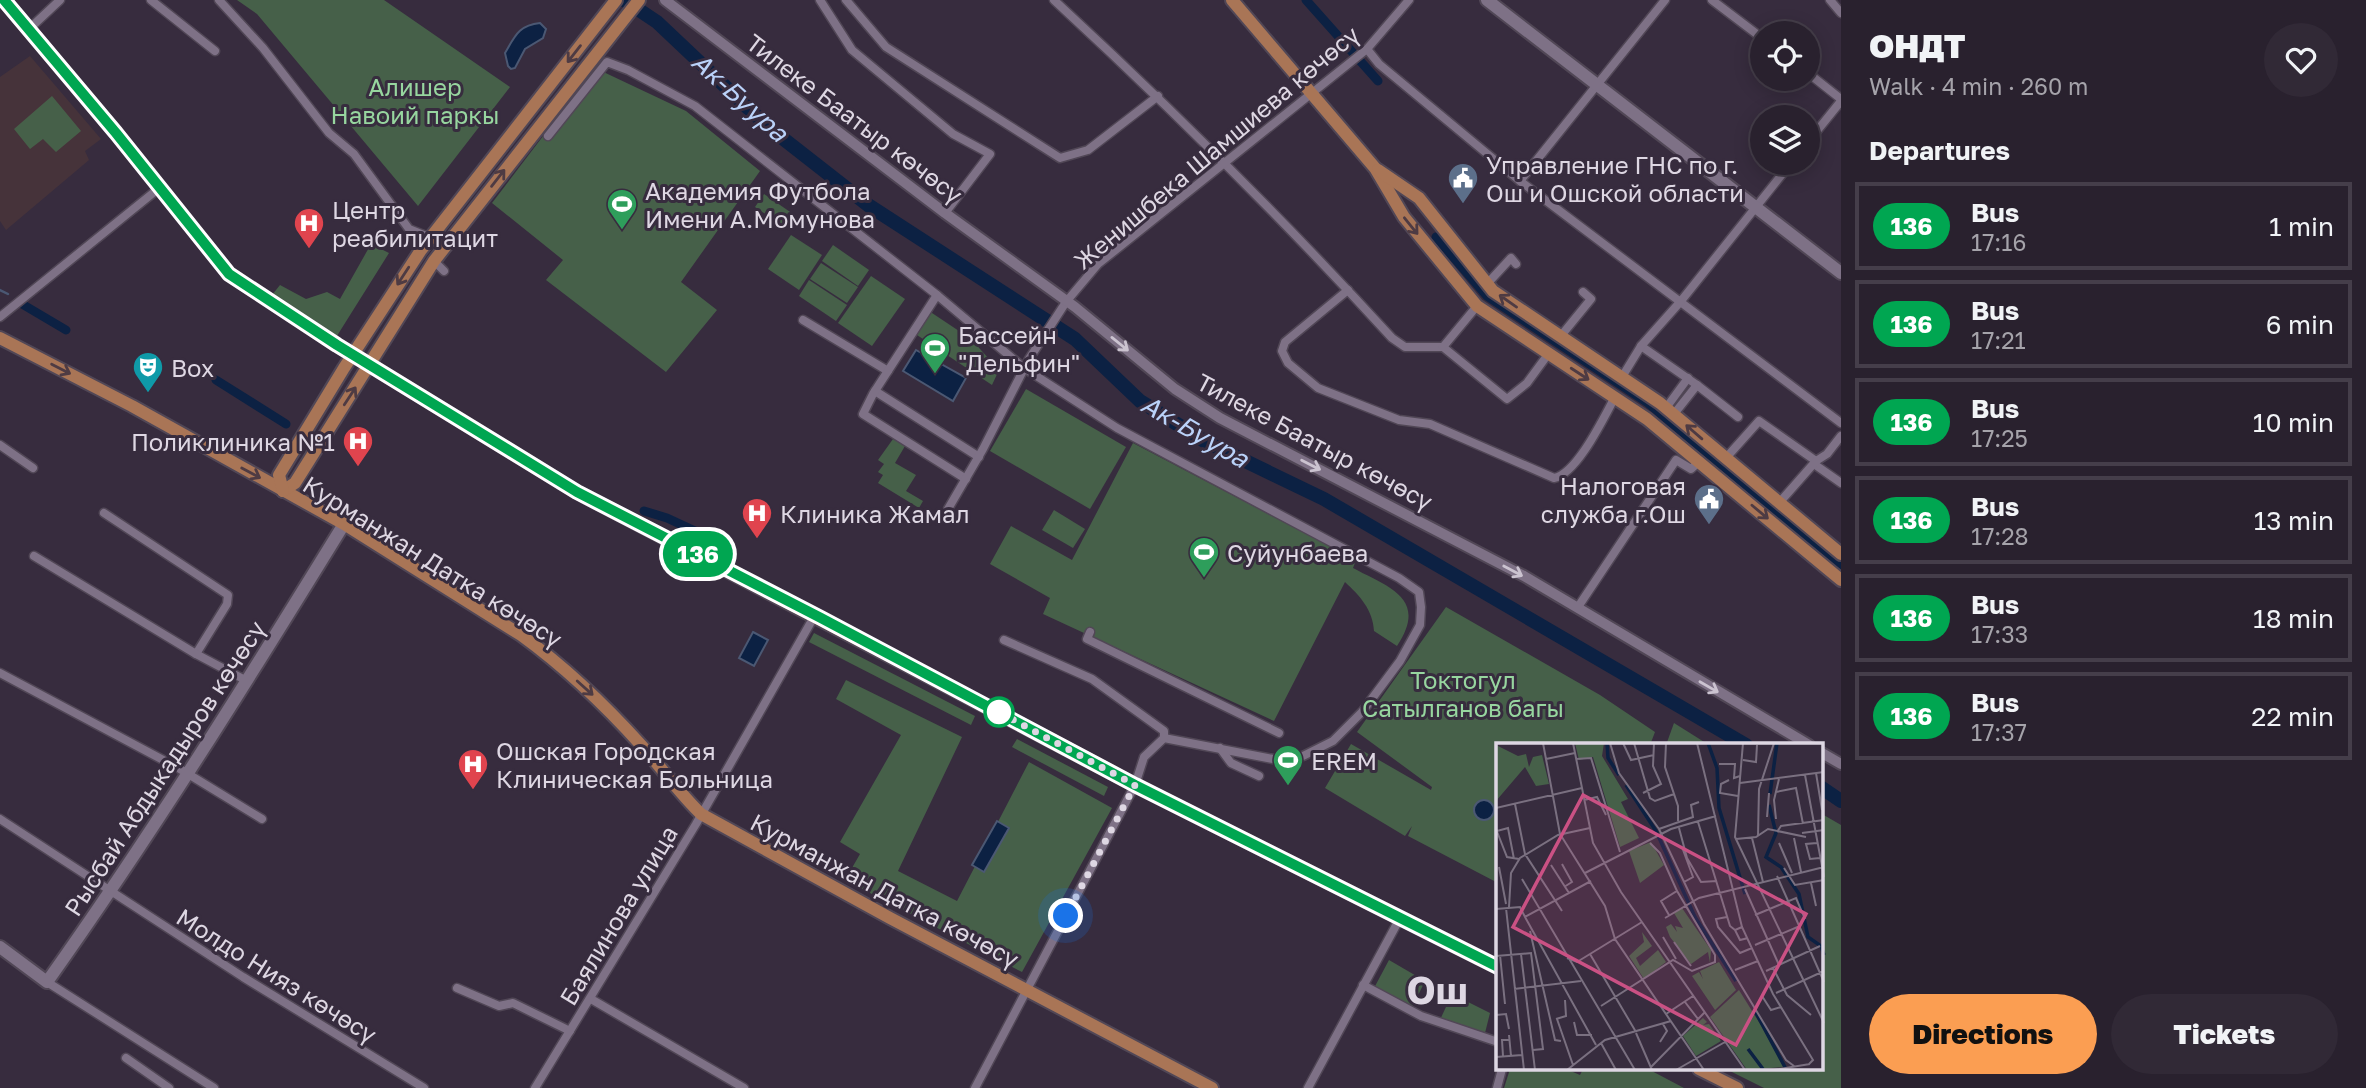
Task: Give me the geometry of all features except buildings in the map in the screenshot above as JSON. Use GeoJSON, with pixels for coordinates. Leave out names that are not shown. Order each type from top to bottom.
{"type":"FeatureCollection","features":[{"type":"Feature","properties":{"kind":"main road"},"geometry":{"type":"LineString","coordinates":[[4,0],[116,133],[158,189],[229,274],[353,355],[577,492],[816,615],[1135,785],[1496,966]]}},
{"type":"Feature","properties":{"kind":"main road"},"geometry":{"type":"LineString","coordinates":[[616,0],[421,250],[279,475],[282,491],[295,483],[434,261],[639,0]]}},
{"type":"Feature","properties":{"kind":"main road"},"geometry":{"type":"LineString","coordinates":[[1232,0],[1375,168],[1404,217],[1477,306],[1615,397],[1700,461],[1841,580]]}},
{"type":"Feature","properties":{"kind":"main road"},"geometry":{"type":"LineString","coordinates":[[1487,0],[1841,273]]}},
{"type":"Feature","properties":{"kind":"main road"},"geometry":{"type":"LineString","coordinates":[[1375,168],[1419,198],[1493,291],[1670,411],[1841,554]]}},
{"type":"Feature","properties":{"kind":"main road","name":"Курманжан Датка көчөсү"},"geometry":{"type":"LineString","coordinates":[[0,338],[132,406],[344,524],[542,650],[603,704],[643,747],[683,797],[701,814],[1212,1088]]}},
{"type":"Feature","properties":{"kind":"main road","name":"Рысбай Абдыкадыров көчөсү"},"geometry":{"type":"LineString","coordinates":[[47,982],[111,892],[188,774],[344,524]]}},
{"type":"Feature","properties":{"kind":"main road"},"geometry":{"type":"LineString","coordinates":[[0,947],[47,982]]}},
{"type":"Feature","properties":{"kind":"main road"},"geometry":{"type":"LineString","coordinates":[[1701,1070],[1737,1088]]}},
{"type":"Feature","properties":{"kind":"street"},"geometry":{"type":"LineString","coordinates":[[28,30],[60,0]]}},
{"type":"Feature","properties":{"kind":"street"},"geometry":{"type":"LineString","coordinates":[[151,0],[215,51]]}},
{"type":"Feature","properties":{"kind":"street"},"geometry":{"type":"LineString","coordinates":[[219,0],[263,48],[329,133],[354,153],[409,229],[431,238]]}},
{"type":"Feature","properties":{"kind":"street","name":"Тилеке Баатыр көчөсү"},"geometry":{"type":"LineString","coordinates":[[666,0],[1066,302],[1175,390],[1220,418],[1524,576],[1806,743]]}},
{"type":"Feature","properties":{"kind":"street"},"geometry":{"type":"LineString","coordinates":[[820,0],[852,50],[953,134],[990,154],[945,213]]}},
{"type":"Feature","properties":{"kind":"street"},"geometry":{"type":"LineString","coordinates":[[846,0],[886,47],[1060,158],[1088,150],[1158,96]]}},
{"type":"Feature","properties":{"kind":"street"},"geometry":{"type":"LineString","coordinates":[[1054,0],[1224,161],[1401,345],[1443,348],[1507,399],[1527,383],[1549,353]]}},
{"type":"Feature","properties":{"kind":"street","name":"Женишбека Шамшиева көчөсү"},"geometry":{"type":"LineString","coordinates":[[948,509],[979,457],[1030,356],[1066,302],[1098,264],[1365,51],[1409,0]]}},
{"type":"Feature","properties":{"kind":"street"},"geometry":{"type":"LineString","coordinates":[[1520,181],[1665,0]]}},
{"type":"Feature","properties":{"kind":"street"},"geometry":{"type":"LineString","coordinates":[[1712,0],[1750,29]]}},
{"type":"Feature","properties":{"kind":"street"},"geometry":{"type":"LineString","coordinates":[[1830,0],[1841,13]]}},
{"type":"Feature","properties":{"kind":"street"},"geometry":{"type":"LineString","coordinates":[[1365,51],[1520,181],[1841,423]]}},
{"type":"Feature","properties":{"kind":"street"},"geometry":{"type":"LineString","coordinates":[[548,136],[607,62],[695,106],[937,295],[1024,368],[1118,428],[1399,578],[1419,592],[1422,607],[1420,625],[1400,661],[1362,712],[1333,741],[1303,756],[1273,759],[1164,738]]}},
{"type":"Feature","properties":{"kind":"street"},"geometry":{"type":"LineString","coordinates":[[1820,83],[1841,100],[1820,127]]}},
{"type":"Feature","properties":{"kind":"street"},"geometry":{"type":"LineString","coordinates":[[1622,377],[1641,346],[1681,301],[1781,175]]}},
{"type":"Feature","properties":{"kind":"street"},"geometry":{"type":"LineString","coordinates":[[0,317],[158,189]]}},
{"type":"Feature","properties":{"kind":"street"},"geometry":{"type":"LineString","coordinates":[[1487,284],[1511,258],[1517,264]]}},
{"type":"Feature","properties":{"kind":"street"},"geometry":{"type":"LineString","coordinates":[[434,261],[444,271]]}},
{"type":"Feature","properties":{"kind":"street"},"geometry":{"type":"LineString","coordinates":[[1348,289],[1285,342],[1282,351],[1288,363],[1318,388],[1399,420],[1430,424],[1554,478],[1563,475],[1571,467],[1592,438],[1615,397]]}},
{"type":"Feature","properties":{"kind":"street"},"geometry":{"type":"LineString","coordinates":[[1560,337],[1591,299],[1583,292]]}},
{"type":"Feature","properties":{"kind":"street"},"geometry":{"type":"LineString","coordinates":[[937,295],[863,414],[966,479]]}},
{"type":"Feature","properties":{"kind":"street"},"geometry":{"type":"LineString","coordinates":[[1443,348],[1477,306]]}},
{"type":"Feature","properties":{"kind":"street"},"geometry":{"type":"LineString","coordinates":[[803,320],[888,371]]}},
{"type":"Feature","properties":{"kind":"street"},"geometry":{"type":"LineString","coordinates":[[1641,346],[1738,417]]}},
{"type":"Feature","properties":{"kind":"street"},"geometry":{"type":"LineString","coordinates":[[1670,411],[1688,379]]}},
{"type":"Feature","properties":{"kind":"street"},"geometry":{"type":"LineString","coordinates":[[1670,411],[1697,385]]}},
{"type":"Feature","properties":{"kind":"street"},"geometry":{"type":"LineString","coordinates":[[875,391],[979,457]]}},
{"type":"Feature","properties":{"kind":"street"},"geometry":{"type":"LineString","coordinates":[[1725,459],[1759,422],[1841,483]]}},
{"type":"Feature","properties":{"kind":"street"},"geometry":{"type":"LineString","coordinates":[[1779,503],[1841,436]]}},
{"type":"Feature","properties":{"kind":"street"},"geometry":{"type":"LineString","coordinates":[[0,445],[33,468]]}},
{"type":"Feature","properties":{"kind":"street"},"geometry":{"type":"LineString","coordinates":[[1578,607],[1676,460],[1691,469],[1700,461]]}},
{"type":"Feature","properties":{"kind":"street"},"geometry":{"type":"LineString","coordinates":[[104,513],[228,596],[227,604],[196,654]]}},
{"type":"Feature","properties":{"kind":"street"},"geometry":{"type":"LineString","coordinates":[[34,556],[196,654],[247,681]]}},
{"type":"Feature","properties":{"kind":"street","name":"Баялинова улица"},"geometry":{"type":"LineString","coordinates":[[535,1088],[701,814],[816,615]]}},
{"type":"Feature","properties":{"kind":"street"},"geometry":{"type":"LineString","coordinates":[[1090,632],[1087,639],[1279,733]]}},
{"type":"Feature","properties":{"kind":"street"},"geometry":{"type":"LineString","coordinates":[[975,1088],[1135,785],[1144,757],[1164,738],[1164,731],[1092,679],[1004,640]]}},
{"type":"Feature","properties":{"kind":"street"},"geometry":{"type":"LineString","coordinates":[[0,673],[188,774],[262,818]]}},
{"type":"Feature","properties":{"kind":"street"},"geometry":{"type":"LineString","coordinates":[[1220,748],[1231,763],[1259,776]]}},
{"type":"Feature","properties":{"kind":"street"},"geometry":{"type":"LineString","coordinates":[[1824,754],[1841,764]]}},
{"type":"Feature","properties":{"kind":"street","name":"Молдо Нияз көчөсү"},"geometry":{"type":"LineString","coordinates":[[0,819],[302,1015],[414,1086],[424,1088]]}},
{"type":"Feature","properties":{"kind":"street"},"geometry":{"type":"LineString","coordinates":[[1308,1088],[1400,918]]}},
{"type":"Feature","properties":{"kind":"street"},"geometry":{"type":"LineString","coordinates":[[47,982],[214,1088]]}},
{"type":"Feature","properties":{"kind":"street"},"geometry":{"type":"LineString","coordinates":[[1363,985],[1421,1016],[1496,1041]]}},
{"type":"Feature","properties":{"kind":"street"},"geometry":{"type":"LineString","coordinates":[[457,988],[499,1006],[513,1003],[570,1031]]}},
{"type":"Feature","properties":{"kind":"street"},"geometry":{"type":"LineString","coordinates":[[591,999],[744,1088]]}},
{"type":"Feature","properties":{"kind":"street"},"geometry":{"type":"LineString","coordinates":[[126,1058],[169,1088]]}},
{"type":"Feature","properties":{"kind":"street"},"geometry":{"type":"LineString","coordinates":[[1497,1088],[1502,1070]]}},
{"type":"Feature","properties":{"kind":"shaded area"},"geometry":{"type":"Polygon","coordinates":[[[30,56],[101,139],[85,151],[89,160],[6,230],[0,221],[0,77],[30,56]]]}},
{"type":"Feature","properties":{"kind":"green space","name":"Алишер Навоий паркы"},"geometry":{"type":"Polygon","coordinates":[[[237,0],[384,0],[510,87],[418,206],[257,14],[237,0]]]}},
{"type":"Feature","properties":{"kind":"green space","name":"Академия Футбола Имени А.Момунова"},"geometry":{"type":"Polygon","coordinates":[[[595,68],[686,111],[760,171],[681,282],[717,310],[666,372],[546,280],[563,260],[492,203],[595,68]]]}},
{"type":"Feature","properties":{"kind":"green space"},"geometry":{"type":"Polygon","coordinates":[[[52,96],[81,131],[56,152],[43,139],[30,149],[14,129],[52,96]]]}},
{"type":"Feature","properties":{"kind":"green space"},"geometry":{"type":"Polygon","coordinates":[[[764,194],[796,216],[787,229],[755,207],[764,194]]]}},
{"type":"Feature","properties":{"kind":"green space"},"geometry":{"type":"Polygon","coordinates":[[[791,235],[822,255],[799,290],[768,269],[791,235]]]}},
{"type":"Feature","properties":{"kind":"green space"},"geometry":{"type":"Polygon","coordinates":[[[371,244],[389,253],[335,339],[272,295],[280,285],[306,299],[327,292],[340,299],[371,244]]]}},
{"type":"Feature","properties":{"kind":"green space"},"geometry":{"type":"Polygon","coordinates":[[[833,245],[869,270],[858,286],[822,261],[833,245]]]}},
{"type":"Feature","properties":{"kind":"green space"},"geometry":{"type":"Polygon","coordinates":[[[821,263],[858,287],[847,303],[810,279],[821,263]]]}},
{"type":"Feature","properties":{"kind":"green space"},"geometry":{"type":"Polygon","coordinates":[[[871,276],[905,299],[872,346],[838,323],[871,276]]]}},
{"type":"Feature","properties":{"kind":"green space"},"geometry":{"type":"Polygon","coordinates":[[[809,280],[847,305],[836,321],[799,296],[809,280]]]}},
{"type":"Feature","properties":{"kind":"green space"},"geometry":{"type":"Polygon","coordinates":[[[929,311],[971,339],[999,370],[992,385],[914,333],[929,311]]]}},
{"type":"Feature","properties":{"kind":"green space"},"geometry":{"type":"Polygon","coordinates":[[[1026,389],[1126,447],[1090,509],[990,451],[1026,389]]]}},
{"type":"Feature","properties":{"kind":"green space"},"geometry":{"type":"Polygon","coordinates":[[[893,439],[905,446],[895,463],[916,475],[906,491],[923,501],[919,508],[878,483],[883,475],[878,472],[884,464],[878,460],[893,439]]]}},
{"type":"Feature","properties":{"kind":"green space","name":"Суйунбаева"},"geometry":{"type":"Polygon","coordinates":[[[1133,443],[1356,560],[1353,568],[1391,588],[1406,605],[1409,616],[1406,630],[1397,646],[1374,631],[1365,604],[1345,582],[1274,721],[1043,614],[1050,598],[990,564],[1011,526],[1072,560],[1133,443]]]}},
{"type":"Feature","properties":{"kind":"green space"},"geometry":{"type":"Polygon","coordinates":[[[1054,510],[1085,529],[1073,548],[1042,530],[1054,510]]]}},
{"type":"Feature","properties":{"kind":"green space","name":"Токтогул Сатылганов багы"},"geometry":{"type":"Polygon","coordinates":[[[1446,607],[1600,695],[1655,732],[1651,743],[1496,743],[1496,882],[1408,836],[1412,826],[1405,836],[1325,788],[1351,744],[1431,790],[1432,787],[1357,732],[1446,607]]]}},
{"type":"Feature","properties":{"kind":"green space"},"geometry":{"type":"Polygon","coordinates":[[[814,633],[975,716],[971,725],[809,642],[814,633]]]}},
{"type":"Feature","properties":{"kind":"green space"},"geometry":{"type":"Polygon","coordinates":[[[846,680],[962,737],[898,871],[957,901],[1029,762],[1112,808],[1022,972],[845,880],[860,854],[840,842],[901,735],[836,699],[846,680]]]}},
{"type":"Feature","properties":{"kind":"green space"},"geometry":{"type":"Polygon","coordinates":[[[1674,723],[1706,743],[1667,743],[1674,723]]]}},
{"type":"Feature","properties":{"kind":"green space"},"geometry":{"type":"Polygon","coordinates":[[[1017,739],[1108,787],[1104,796],[1012,747],[1017,739]]]}},
{"type":"Feature","properties":{"kind":"green space"},"geometry":{"type":"Polygon","coordinates":[[[1824,815],[1841,825],[1841,1088],[1764,1088],[1728,1070],[1824,1070],[1824,815]]]}},
{"type":"Feature","properties":{"kind":"green space"},"geometry":{"type":"Polygon","coordinates":[[[1389,960],[1425,981],[1411,1010],[1373,990],[1389,960]]]}},
{"type":"Feature","properties":{"kind":"green space"},"geometry":{"type":"Polygon","coordinates":[[[1452,994],[1490,1013],[1484,1037],[1439,1022],[1452,994]]]}},
{"type":"Feature","properties":{"kind":"green space"},"geometry":{"type":"Polygon","coordinates":[[[1510,1070],[1568,1070],[1580,1075],[1582,1070],[1650,1070],[1684,1088],[1504,1088],[1510,1070]]]}},
{"type":"Feature","properties":{"kind":"water"},"geometry":{"type":"Polygon","coordinates":[[[540,23],[546,29],[543,38],[525,49],[515,68],[511,69],[505,53],[512,41],[522,29],[540,23]]]}},
{"type":"Feature","properties":{"kind":"water","name":"Бассейн \"Дельфин\""},"geometry":{"type":"Polygon","coordinates":[[[916,350],[966,378],[953,401],[903,371],[916,350]]]}},
{"type":"Feature","properties":{"kind":"water"},"geometry":{"type":"Polygon","coordinates":[[[753,632],[768,640],[754,666],[739,658],[753,632]]]}},
{"type":"Feature","properties":{"kind":"water"},"geometry":{"type":"Polygon","coordinates":[[[1484,800],[1491,803],[1494,810],[1491,817],[1484,820],[1477,817],[1474,810],[1477,803],[1484,800]]]}},
{"type":"Feature","properties":{"kind":"water"},"geometry":{"type":"Polygon","coordinates":[[[997,821],[1009,828],[984,872],[972,865],[997,821]]]}},
{"type":"Feature","properties":{"kind":"waterway","name":"Ак-Буура"},"geometry":{"type":"LineString","coordinates":[[624,0],[657,22],[767,126],[868,205],[1075,339],[1140,401],[1206,442],[1324,499],[1743,743]]}},
{"type":"Feature","properties":{"kind":"waterway"},"geometry":{"type":"LineString","coordinates":[[1306,0],[1378,81]]}},
{"type":"Feature","properties":{"kind":"waterway"},"geometry":{"type":"LineString","coordinates":[[1436,237],[1487,296],[1648,403],[1841,565]]}},
{"type":"Feature","properties":{"kind":"waterway"},"geometry":{"type":"LineString","coordinates":[[0,290],[8,294]]}},
{"type":"Feature","properties":{"kind":"waterway"},"geometry":{"type":"LineString","coordinates":[[22,304],[66,330]]}},
{"type":"Feature","properties":{"kind":"waterway"},"geometry":{"type":"LineString","coordinates":[[216,380],[286,424]]}},
{"type":"Feature","properties":{"kind":"waterway"},"geometry":{"type":"LineString","coordinates":[[644,511],[667,518],[708,537]]}},
{"type":"Feature","properties":{"kind":"waterway","name":"Ак-Буура"},"geometry":{"type":"LineString","coordinates":[[1824,789],[1841,801]]}},
{"type":"Feature","properties":{"kind":"bus line","name":"136"},"geometry":{"type":"LineString","coordinates":[[4,0],[116,133],[158,189],[229,274],[337,345],[577,492],[1135,785],[1496,966]]}},
{"type":"Feature","properties":{"kind":"place","name":"Управление ГНС по г. Ош и Ошской области"},"geometry":{"type":"Point","coordinates":[1463,205]}},
{"type":"Feature","properties":{"kind":"place","name":"Академия Футбола Имени А.Момунова"},"geometry":{"type":"Point","coordinates":[622,231]}},
{"type":"Feature","properties":{"kind":"place","name":"Центр реабилитацит"},"geometry":{"type":"Point","coordinates":[309,250]}},
{"type":"Feature","properties":{"kind":"place","name":"Бассейн \"Дельфин\""},"geometry":{"type":"Point","coordinates":[935,375]}},
{"type":"Feature","properties":{"kind":"place","name":"Box"},"geometry":{"type":"Point","coordinates":[148,394]}},
{"type":"Feature","properties":{"kind":"place","name":"Поликлиника №1"},"geometry":{"type":"Point","coordinates":[358,468]}},
{"type":"Feature","properties":{"kind":"place","name":"Налоговая служба г.Ош"},"geometry":{"type":"Point","coordinates":[1709,526]}},
{"type":"Feature","properties":{"kind":"place","name":"Клиника Жамал"},"geometry":{"type":"Point","coordinates":[757,540]}},
{"type":"Feature","properties":{"kind":"place","name":"Суйунбаева"},"geometry":{"type":"Point","coordinates":[1204,579]}},
{"type":"Feature","properties":{"kind":"place","name":"EREM"},"geometry":{"type":"Point","coordinates":[1288,787]}},
{"type":"Feature","properties":{"kind":"place","name":"Ошская Городская Клиническая Больница"},"geometry":{"type":"Point","coordinates":[473,791]}},
{"type":"Feature","properties":{"kind":"district","name":"Ош"},"geometry":{"type":"Point","coordinates":[1437,989]}},
{"type":"Feature","properties":{"kind":"route"},"geometry":{"type":"LineString","coordinates":[[999,712],[995,710],[1135,785],[1066,916]]}}]}
